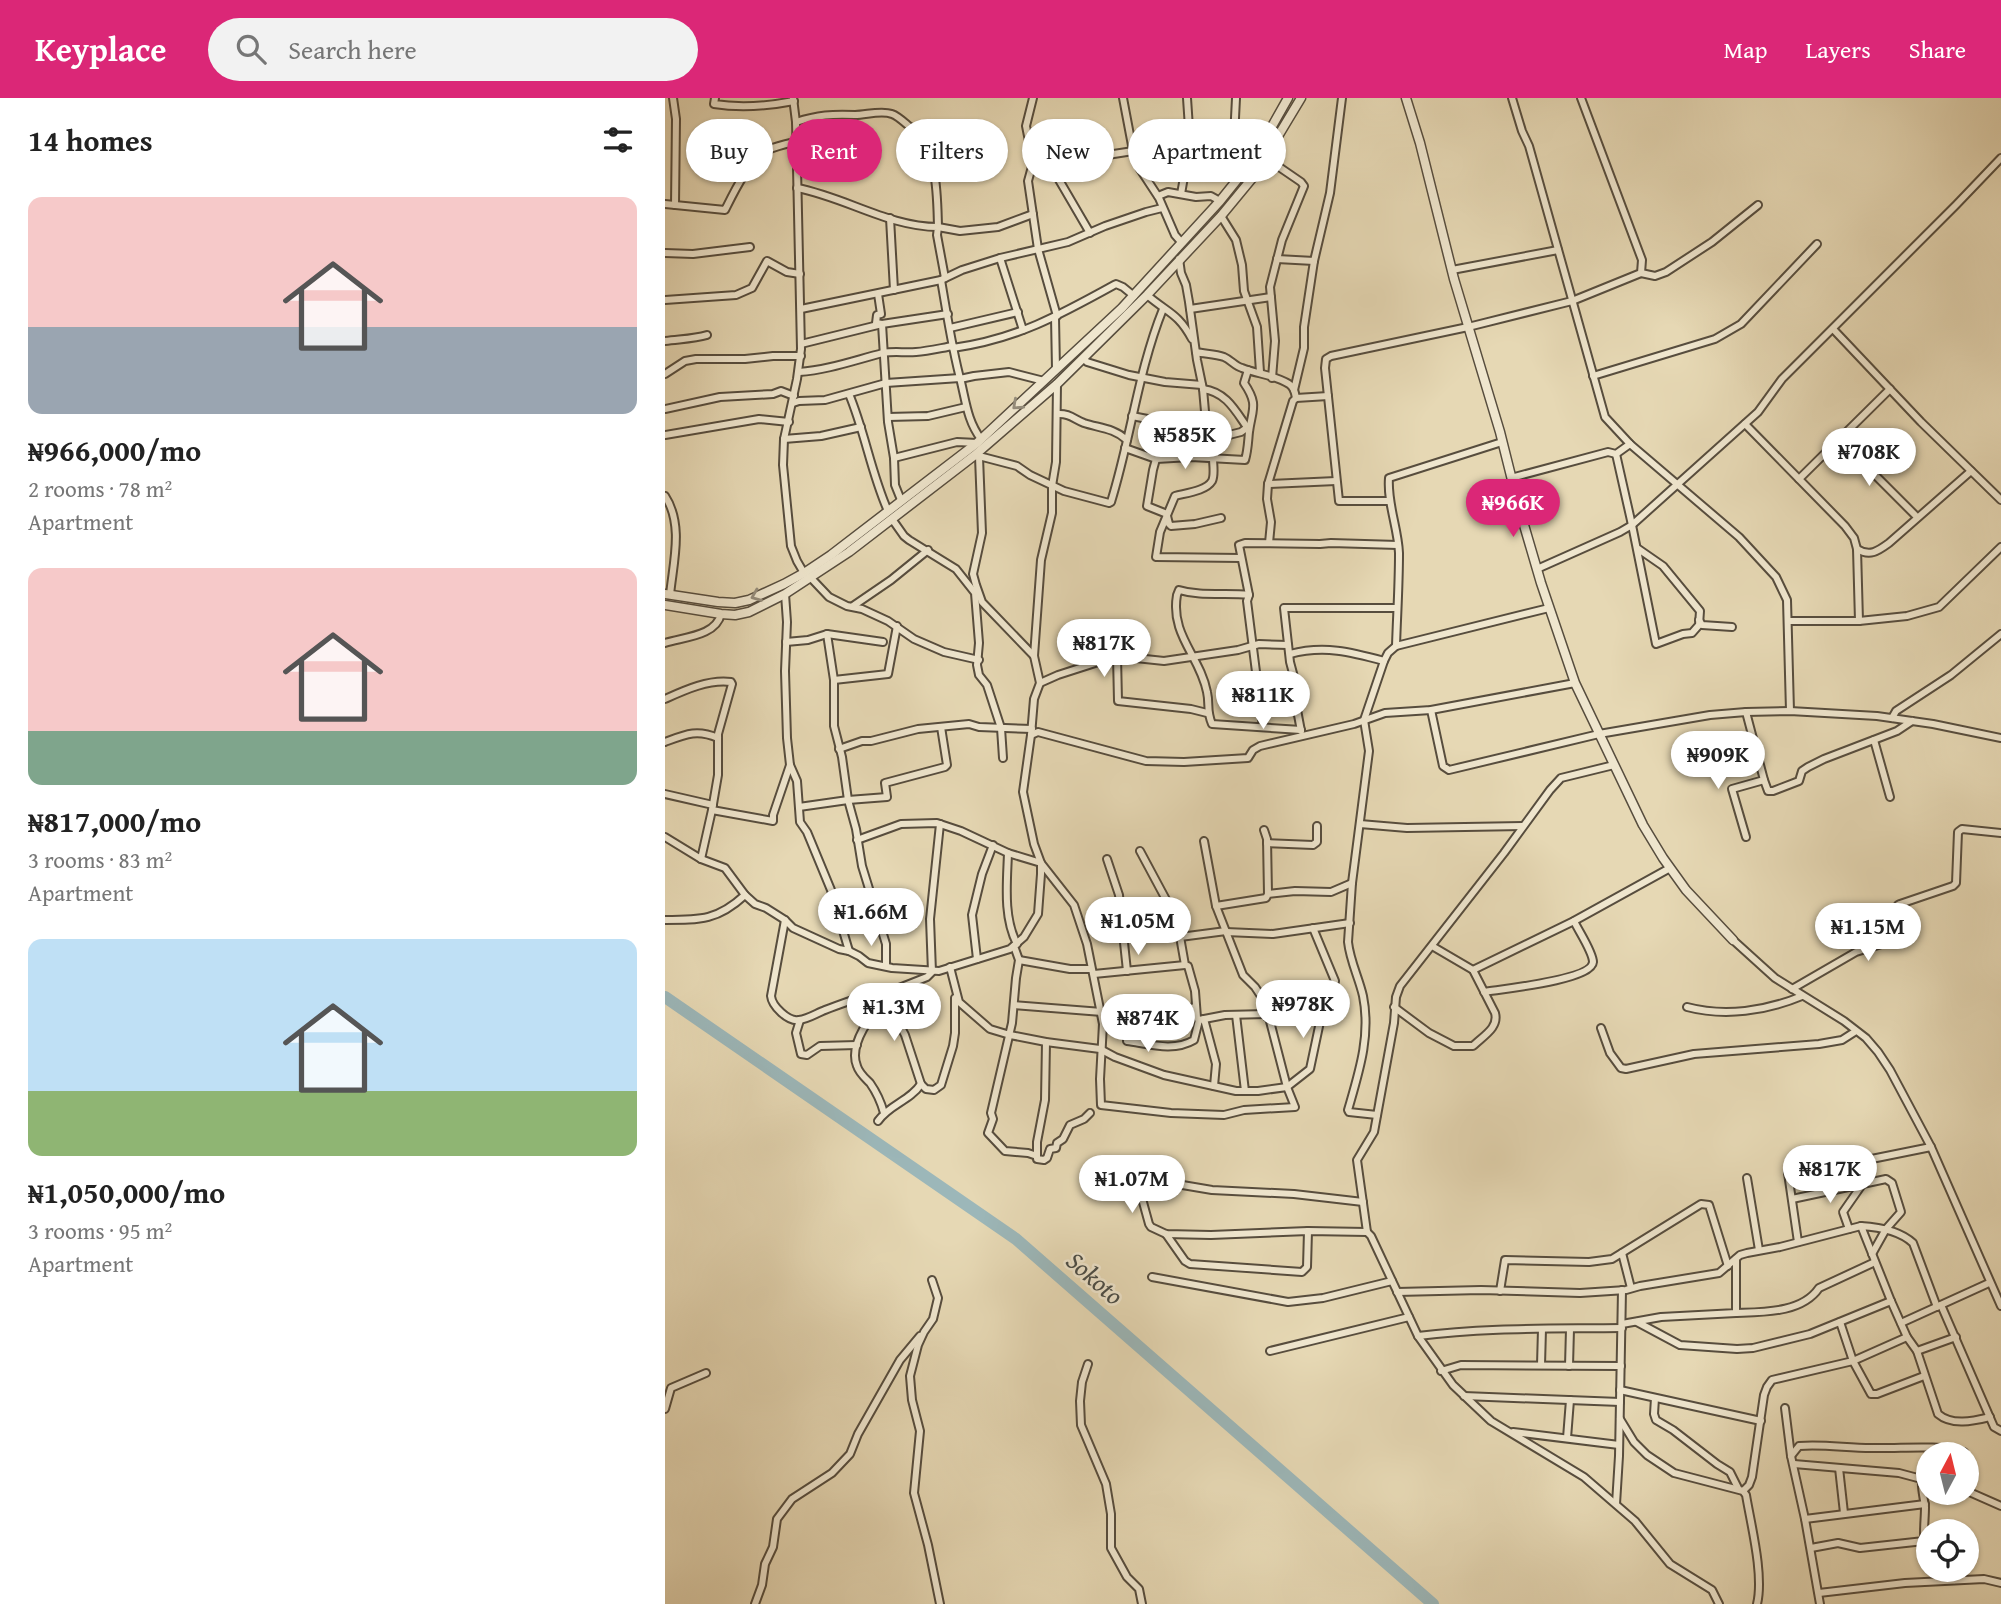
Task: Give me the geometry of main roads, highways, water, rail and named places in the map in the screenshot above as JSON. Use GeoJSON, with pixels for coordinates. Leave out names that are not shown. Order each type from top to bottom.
{"type":"FeatureCollection","features":[{"type":"Feature","properties":{"kind":"waterway","name":"Sokoto"},"geometry":{"type":"LineString","coordinates":[[665,997],[1016,1239],[1433,1604]]}}]}
